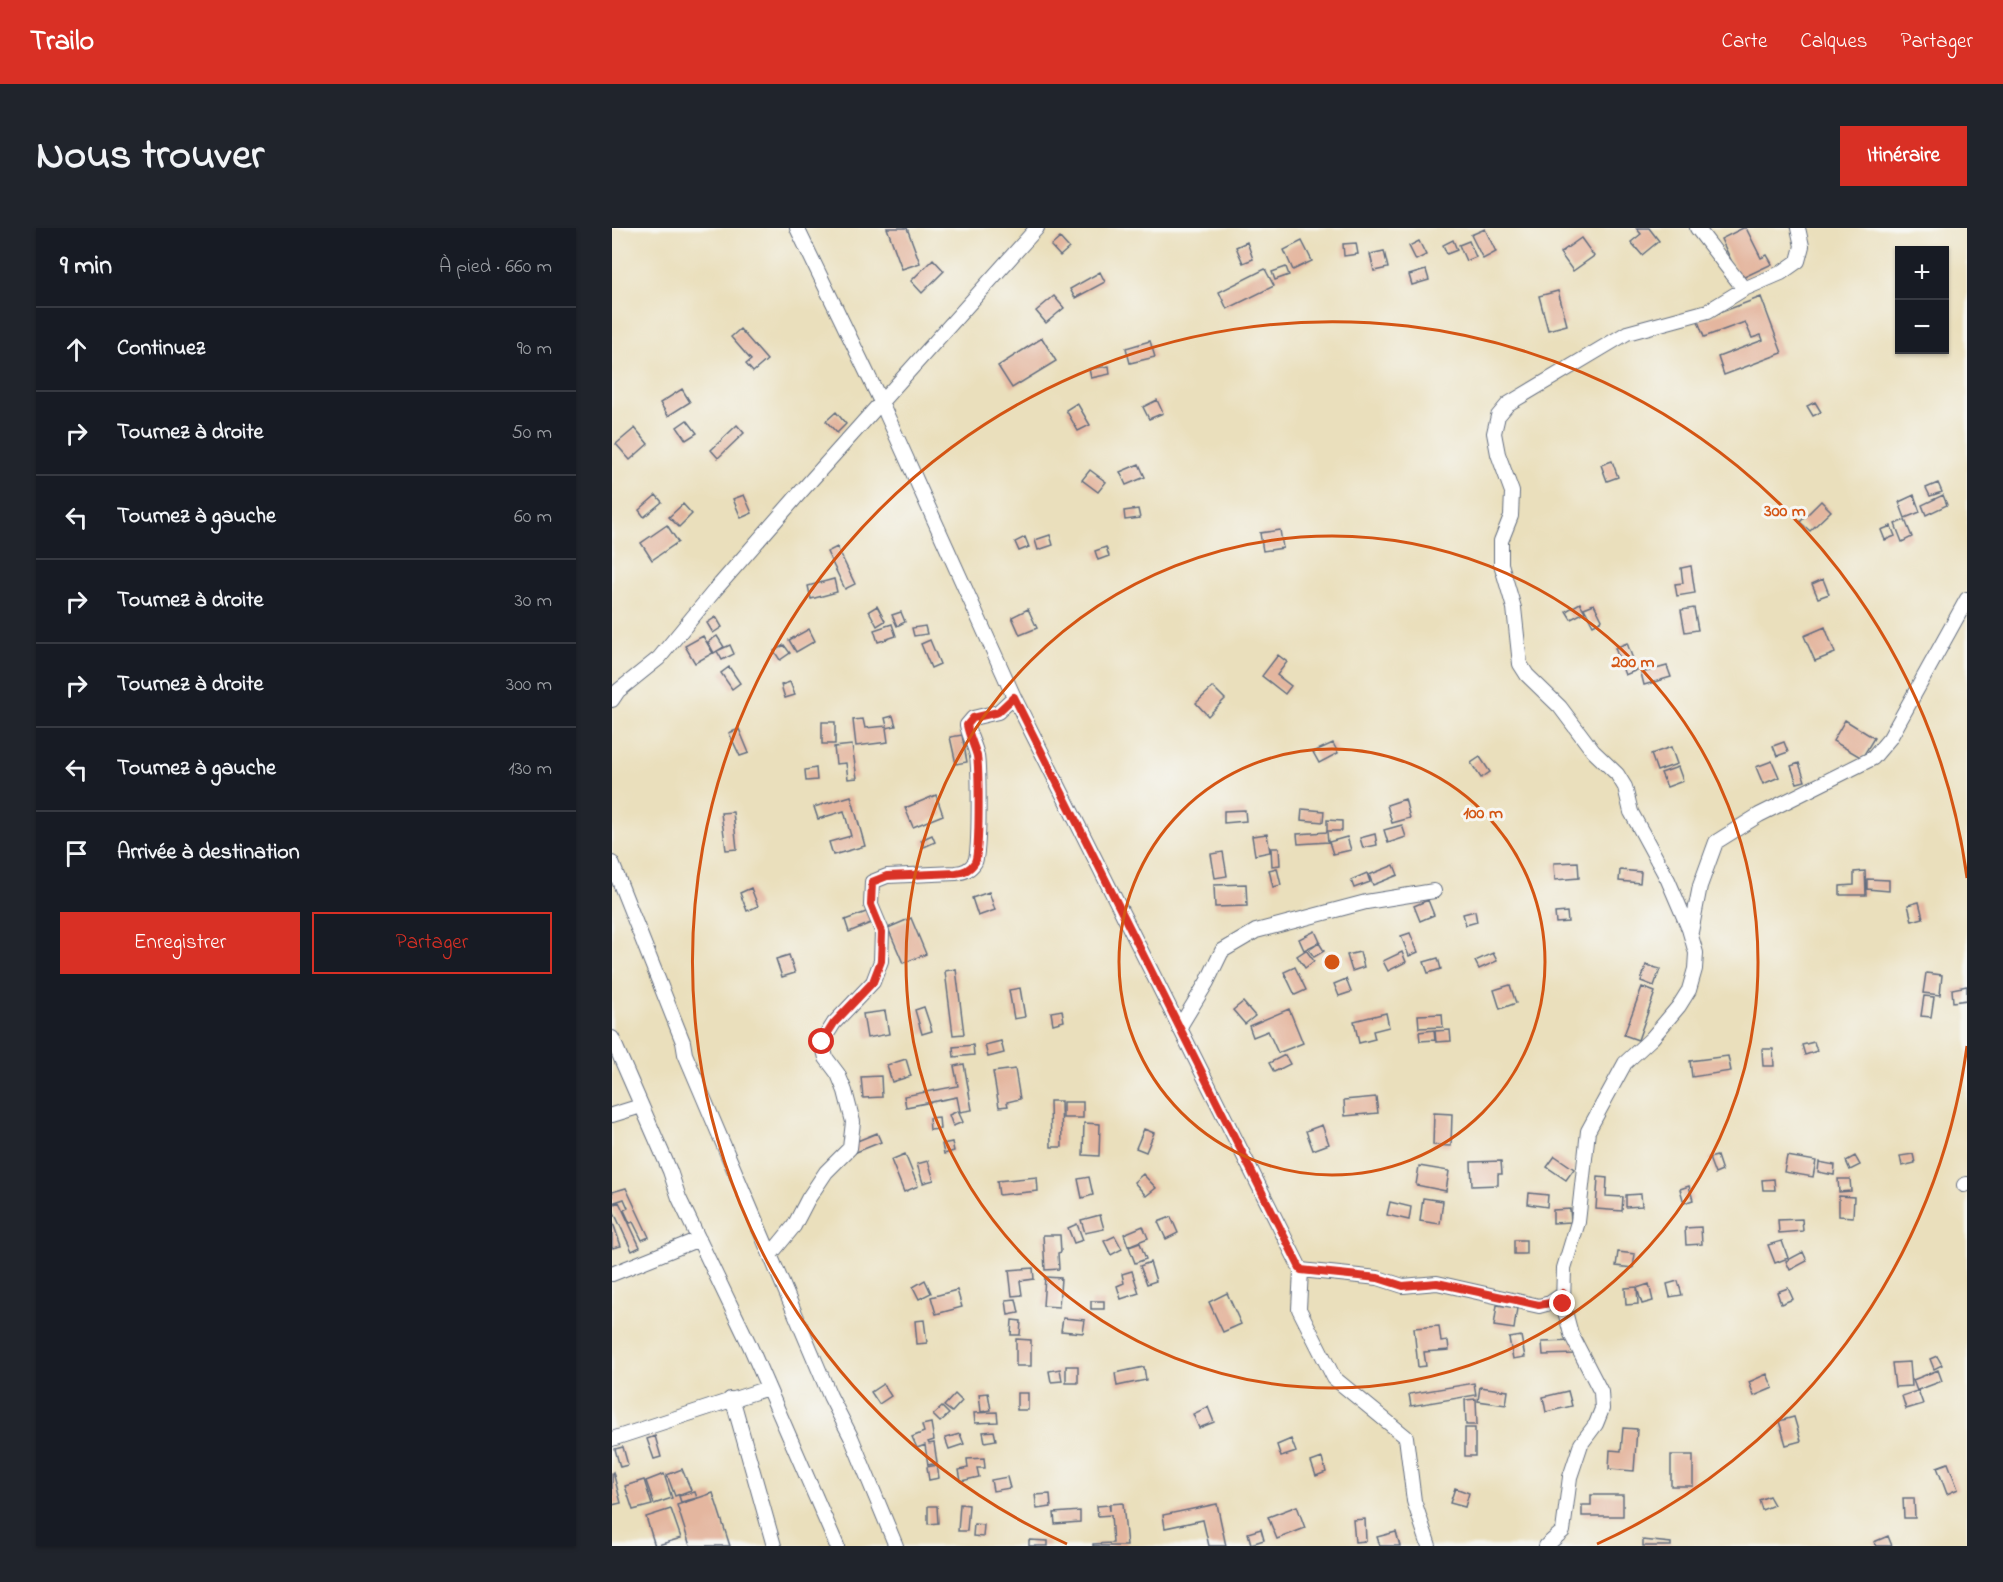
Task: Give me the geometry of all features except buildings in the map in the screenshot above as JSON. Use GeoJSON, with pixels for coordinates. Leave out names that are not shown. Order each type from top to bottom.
{"type":"FeatureCollection","features":[{"type":"Feature","properties":{"kind":"street"},"geometry":{"type":"LineString","coordinates":[[797,228],[881,402],[1014,697],[1301,1270],[1299,1309],[1334,1378],[1406,1437],[1414,1501],[1429,1546]]}},
{"type":"Feature","properties":{"kind":"street"},"geometry":{"type":"LineString","coordinates":[[612,700],[618,691],[659,658],[722,581],[1037,228]]}},
{"type":"Feature","properties":{"kind":"street"},"geometry":{"type":"LineString","coordinates":[[1697,228],[1744,289]]}},
{"type":"Feature","properties":{"kind":"street"},"geometry":{"type":"LineString","coordinates":[[1546,1546],[1563,1531],[1570,1477],[1581,1444],[1596,1424],[1602,1409],[1601,1392],[1571,1334],[1563,1304],[1564,1268],[1578,1222],[1588,1131],[1625,1063],[1652,1038],[1679,1006],[1689,990],[1695,969],[1696,953],[1691,934],[1668,880],[1631,812],[1625,787],[1617,774],[1593,751],[1560,707],[1527,675],[1520,664],[1514,608],[1501,564],[1501,541],[1511,516],[1512,492],[1498,454],[1494,433],[1498,416],[1508,404],[1628,333],[1708,310],[1744,289],[1781,273],[1798,261],[1802,246],[1798,228]]}},
{"type":"Feature","properties":{"kind":"street"},"geometry":{"type":"LineString","coordinates":[[1691,934],[1700,886],[1716,842],[1759,815],[1873,758],[1890,738],[1967,599]]}},
{"type":"Feature","properties":{"kind":"street"},"geometry":{"type":"LineString","coordinates":[[771,1254],[794,1226],[826,1172],[850,1148],[853,1122],[845,1091],[838,1074],[826,1058],[822,1042],[834,1023],[873,982],[881,961],[882,932],[871,905],[872,882],[887,876],[967,871],[976,860],[979,796],[976,754],[969,738],[967,725],[973,718],[998,712],[1014,697]]}},
{"type":"Feature","properties":{"kind":"street"},"geometry":{"type":"LineString","coordinates":[[612,863],[683,1041],[685,1054],[896,1546]]}},
{"type":"Feature","properties":{"kind":"street"},"geometry":{"type":"LineString","coordinates":[[1179,1028],[1207,982],[1222,951],[1257,931],[1366,902],[1434,891]]}},
{"type":"Feature","properties":{"kind":"street"},"geometry":{"type":"LineString","coordinates":[[612,1038],[670,1171],[679,1198],[768,1388],[837,1546]]}},
{"type":"Feature","properties":{"kind":"street"},"geometry":{"type":"LineString","coordinates":[[612,1115],[641,1106]]}},
{"type":"Feature","properties":{"kind":"street"},"geometry":{"type":"LineString","coordinates":[[612,1274],[699,1239]]}},
{"type":"Feature","properties":{"kind":"street"},"geometry":{"type":"LineString","coordinates":[[1301,1270],[1378,1278],[1403,1286],[1437,1283],[1539,1305],[1550,1303],[1563,1293]]}},
{"type":"Feature","properties":{"kind":"street"},"geometry":{"type":"LineString","coordinates":[[612,1439],[768,1388]]}},
{"type":"Feature","properties":{"kind":"street"},"geometry":{"type":"LineString","coordinates":[[730,1399],[735,1408],[774,1546]]}},
{"type":"Feature","properties":{"kind":"route"},"geometry":{"type":"LineString","coordinates":[[822,1042],[834,1023],[873,982],[881,961],[882,932],[871,905],[872,882],[887,876],[967,871],[976,860],[979,796],[976,754],[969,738],[967,725],[973,718],[998,712],[1014,697],[1301,1270],[1378,1278],[1403,1286],[1437,1283],[1519,1303],[1539,1305],[1550,1303],[1563,1293],[1563,1304]]}}]}
